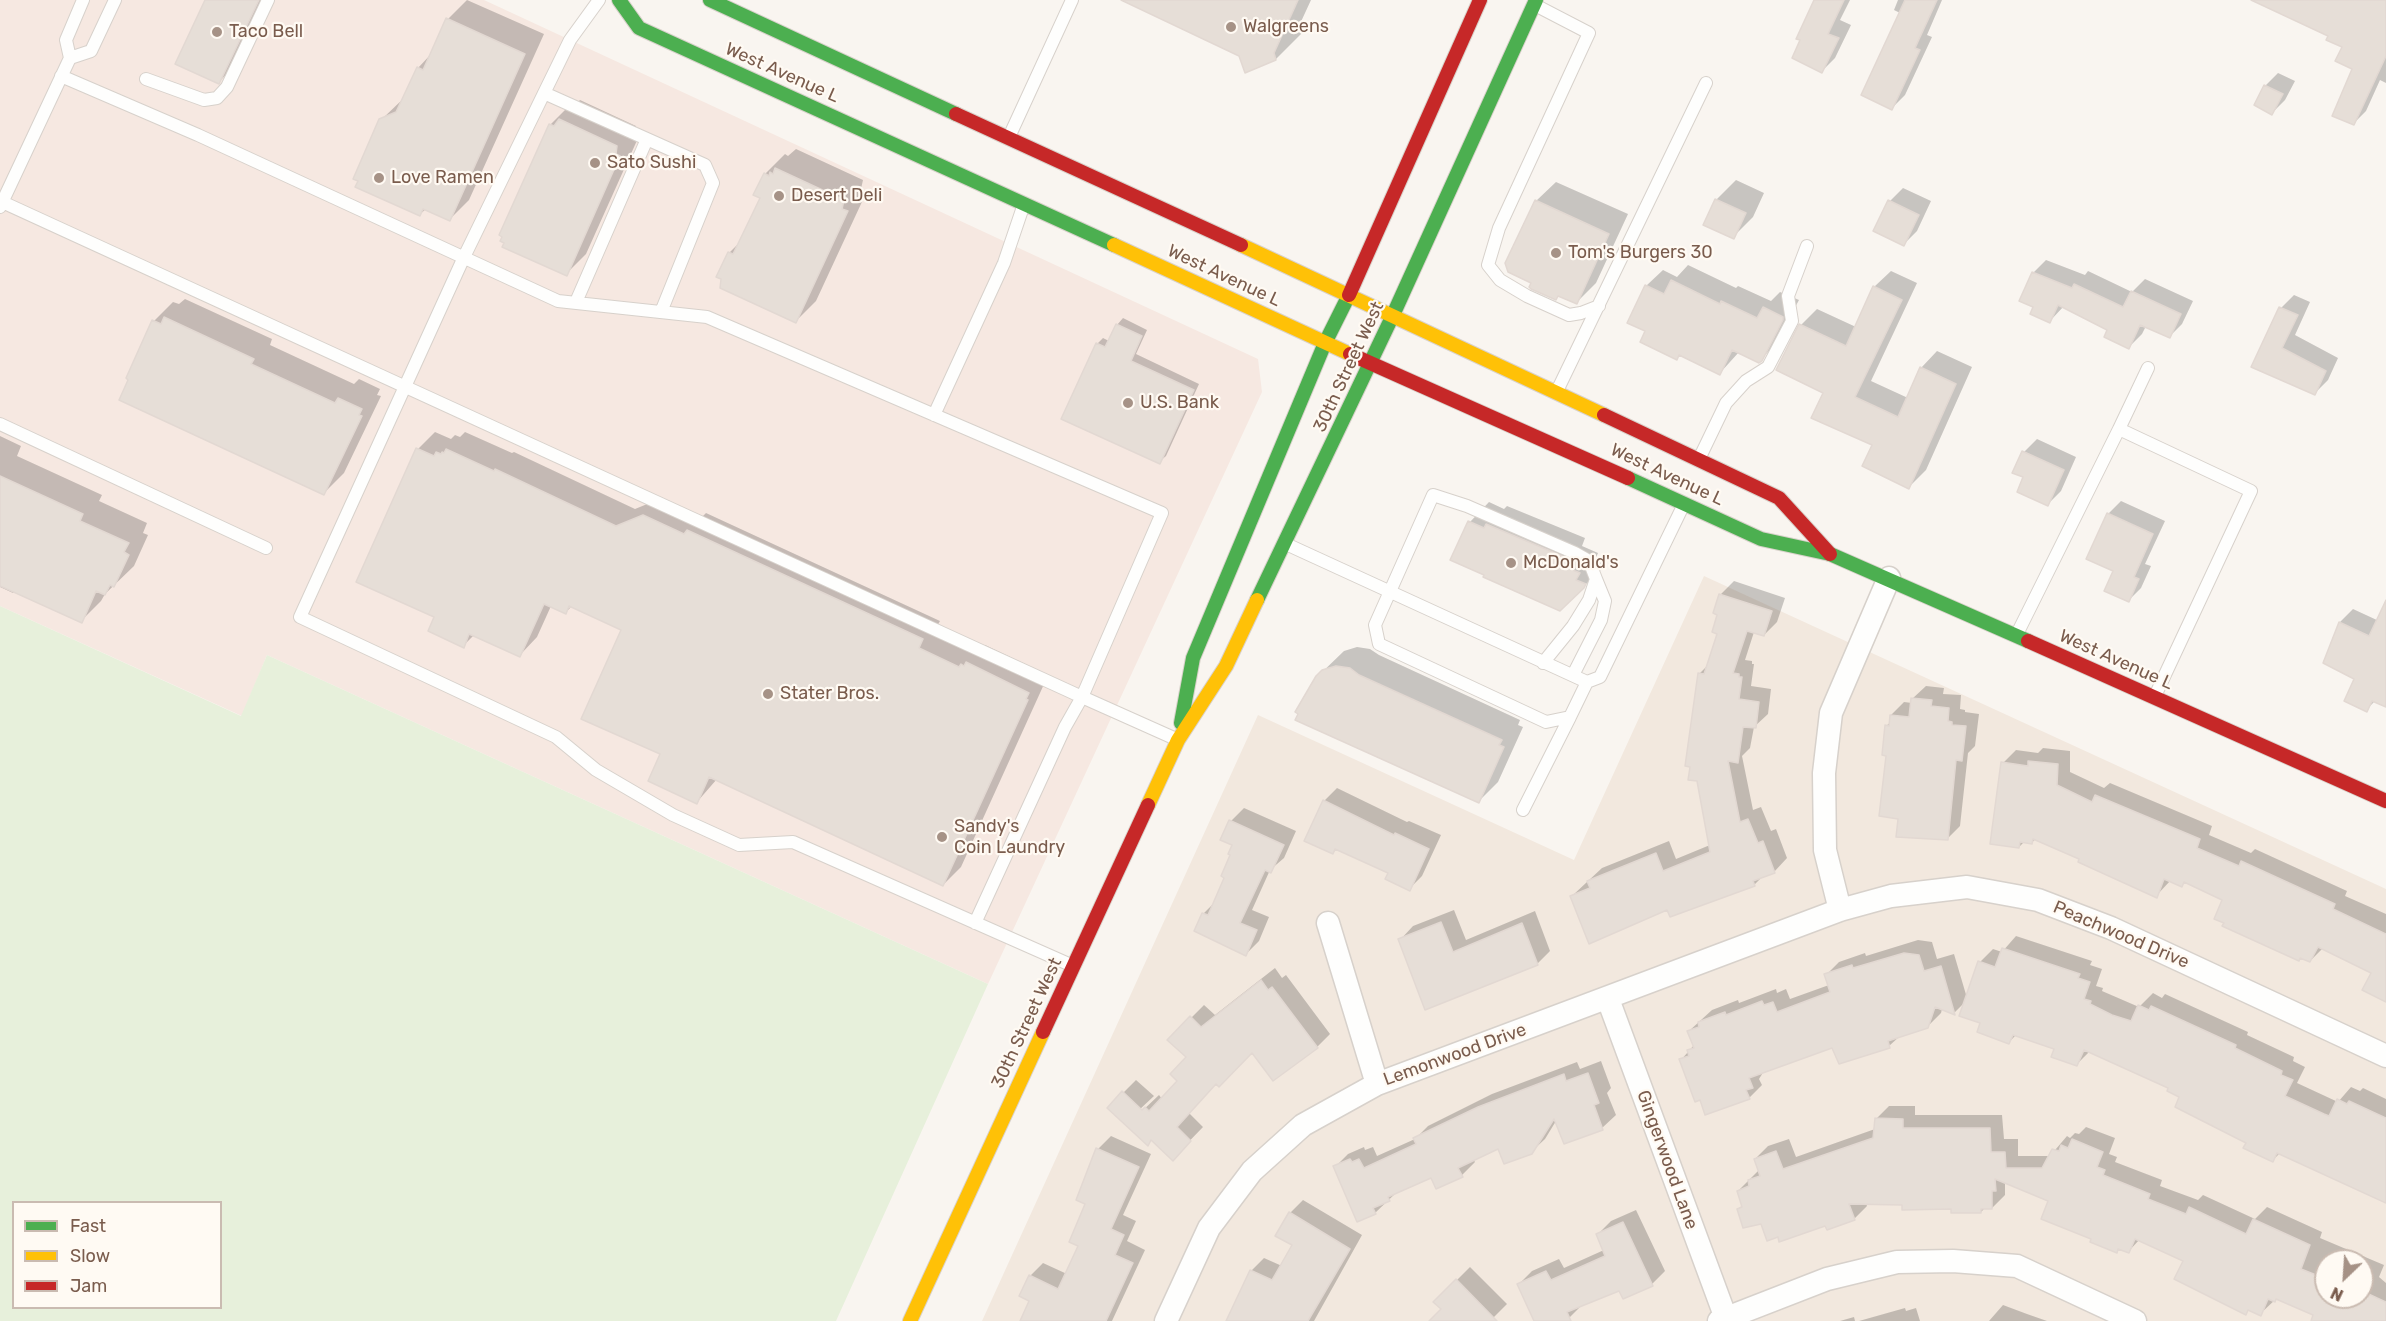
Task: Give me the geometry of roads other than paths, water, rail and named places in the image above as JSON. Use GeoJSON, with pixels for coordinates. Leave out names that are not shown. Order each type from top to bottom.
{"type":"FeatureCollection","features":[{"type":"Feature","properties":{"kind":"main road","name":"West Avenue L"},"geometry":{"type":"LineString","coordinates":[[619,0],[639,28],[1025,203],[1325,343],[1761,539],[1830,554],[1889,578],[2386,801]]}},
{"type":"Feature","properties":{"kind":"main road","name":"West Avenue L"},"geometry":{"type":"LineString","coordinates":[[710,0],[1394,315],[1779,498],[1830,554]]}},
{"type":"Feature","properties":{"kind":"main road","name":"30th Street West"},"geometry":{"type":"LineString","coordinates":[[1178,740],[1193,658],[1325,343],[1349,295],[1479,0]]}},
{"type":"Feature","properties":{"kind":"main road","name":"30th Street West"},"geometry":{"type":"LineString","coordinates":[[910,1321],[1178,740],[1226,666],[1372,363],[1535,2]]}},
{"type":"Feature","properties":{"kind":"street"},"geometry":{"type":"LineString","coordinates":[[1840,910],[1825,850],[1824,772],[1831,713],[1889,578]]}},
{"type":"Feature","properties":{"kind":"street","name":"Peachwood Drive"},"geometry":{"type":"LineString","coordinates":[[1840,910],[1892,896],[1967,888],[2038,900],[2111,928],[2386,1056]]}},
{"type":"Feature","properties":{"kind":"street","name":"Lemonwood Drive"},"geometry":{"type":"LineString","coordinates":[[1166,1321],[1209,1228],[1252,1171],[1303,1125],[1377,1084],[1840,910]]}},
{"type":"Feature","properties":{"kind":"street"},"geometry":{"type":"LineString","coordinates":[[1328,924],[1377,1084]]}},
{"type":"Feature","properties":{"kind":"street","name":"Gingerwood Lane"},"geometry":{"type":"LineString","coordinates":[[1608,999],[1724,1320]]}},
{"type":"Feature","properties":{"kind":"street"},"geometry":{"type":"LineString","coordinates":[[1724,1320],[1827,1279],[1897,1262],[1953,1261],[2017,1266],[2135,1321]]}},
{"type":"Feature","properties":{"kind":"lane"},"geometry":{"type":"LineString","coordinates":[[83,0],[66,40],[70,58],[1,203],[1178,740]]}},
{"type":"Feature","properties":{"kind":"lane"},"geometry":{"type":"LineString","coordinates":[[70,58],[91,51],[115,0]]}},
{"type":"Feature","properties":{"kind":"lane"},"geometry":{"type":"LineString","coordinates":[[146,79],[204,100],[217,98],[227,87],[268,0]]}},
{"type":"Feature","properties":{"kind":"lane"},"geometry":{"type":"LineString","coordinates":[[599,0],[570,40],[464,257],[300,617],[556,737],[596,770],[673,815],[739,845],[793,842],[1073,966]]}},
{"type":"Feature","properties":{"kind":"lane"},"geometry":{"type":"LineString","coordinates":[[1008,139],[1072,0]]}},
{"type":"Feature","properties":{"kind":"lane"},"geometry":{"type":"LineString","coordinates":[[1535,2],[1589,33],[1499,228],[1488,265],[1500,280],[1527,296],[1569,315],[1599,306]]}},
{"type":"Feature","properties":{"kind":"lane"},"geometry":{"type":"LineString","coordinates":[[61,76],[178,126],[558,300],[707,317],[1162,513],[1082,697],[1065,727],[975,923]]}},
{"type":"Feature","properties":{"kind":"lane"},"geometry":{"type":"LineString","coordinates":[[1556,392],[1706,83]]}},
{"type":"Feature","properties":{"kind":"lane"},"geometry":{"type":"LineString","coordinates":[[544,93],[705,165],[713,183],[661,312]]}},
{"type":"Feature","properties":{"kind":"lane"},"geometry":{"type":"LineString","coordinates":[[576,302],[647,139]]}},
{"type":"Feature","properties":{"kind":"lane"},"geometry":{"type":"LineString","coordinates":[[933,415],[1004,263],[1025,203]]}},
{"type":"Feature","properties":{"kind":"lane"},"geometry":{"type":"LineString","coordinates":[[1699,459],[1726,403],[1746,381],[1768,368],[1792,321],[1788,296],[1807,246]]}},
{"type":"Feature","properties":{"kind":"lane"},"geometry":{"type":"LineString","coordinates":[[2016,635],[2148,369]]}},
{"type":"Feature","properties":{"kind":"lane"},"geometry":{"type":"LineString","coordinates":[[0,424],[266,548]]}},
{"type":"Feature","properties":{"kind":"lane"},"geometry":{"type":"LineString","coordinates":[[2119,429],[2250,491],[2154,697]]}},
{"type":"Feature","properties":{"kind":"lane"},"geometry":{"type":"LineString","coordinates":[[1569,717],[1546,722],[1379,644],[1375,625],[1433,495],[1467,506],[1589,561],[1605,601],[1601,620],[1573,675]]}},
{"type":"Feature","properties":{"kind":"lane"},"geometry":{"type":"LineString","coordinates":[[1523,810],[1587,682],[1600,677],[1684,503]]}},
{"type":"Feature","properties":{"kind":"lane"},"geometry":{"type":"LineString","coordinates":[[1285,543],[1587,682]]}},
{"type":"Feature","properties":{"kind":"lane"},"geometry":{"type":"LineString","coordinates":[[1544,663],[1573,626],[1589,600],[1596,579]]}},
{"type":"Feature","properties":{"kind":"place","name":"Walgreens"},"geometry":{"type":"Point","coordinates":[1231,27]}},
{"type":"Feature","properties":{"kind":"place","name":"Taco Bell"},"geometry":{"type":"Point","coordinates":[217,32]}},
{"type":"Feature","properties":{"kind":"place","name":"Sato Sushi"},"geometry":{"type":"Point","coordinates":[595,163]}},
{"type":"Feature","properties":{"kind":"place","name":"Love Ramen"},"geometry":{"type":"Point","coordinates":[379,178]}},
{"type":"Feature","properties":{"kind":"place","name":"Desert Deli"},"geometry":{"type":"Point","coordinates":[779,196]}},
{"type":"Feature","properties":{"kind":"place","name":"Tom's Burgers 30"},"geometry":{"type":"Point","coordinates":[1556,253]}},
{"type":"Feature","properties":{"kind":"place","name":"U.S. Bank"},"geometry":{"type":"Point","coordinates":[1128,403]}},
{"type":"Feature","properties":{"kind":"place","name":"McDonald's"},"geometry":{"type":"Point","coordinates":[1511,563]}},
{"type":"Feature","properties":{"kind":"place","name":"Stater Bros."},"geometry":{"type":"Point","coordinates":[768,694]}},
{"type":"Feature","properties":{"kind":"place","name":"Sandy's Coin Laundry"},"geometry":{"type":"Point","coordinates":[942,837]}}]}
